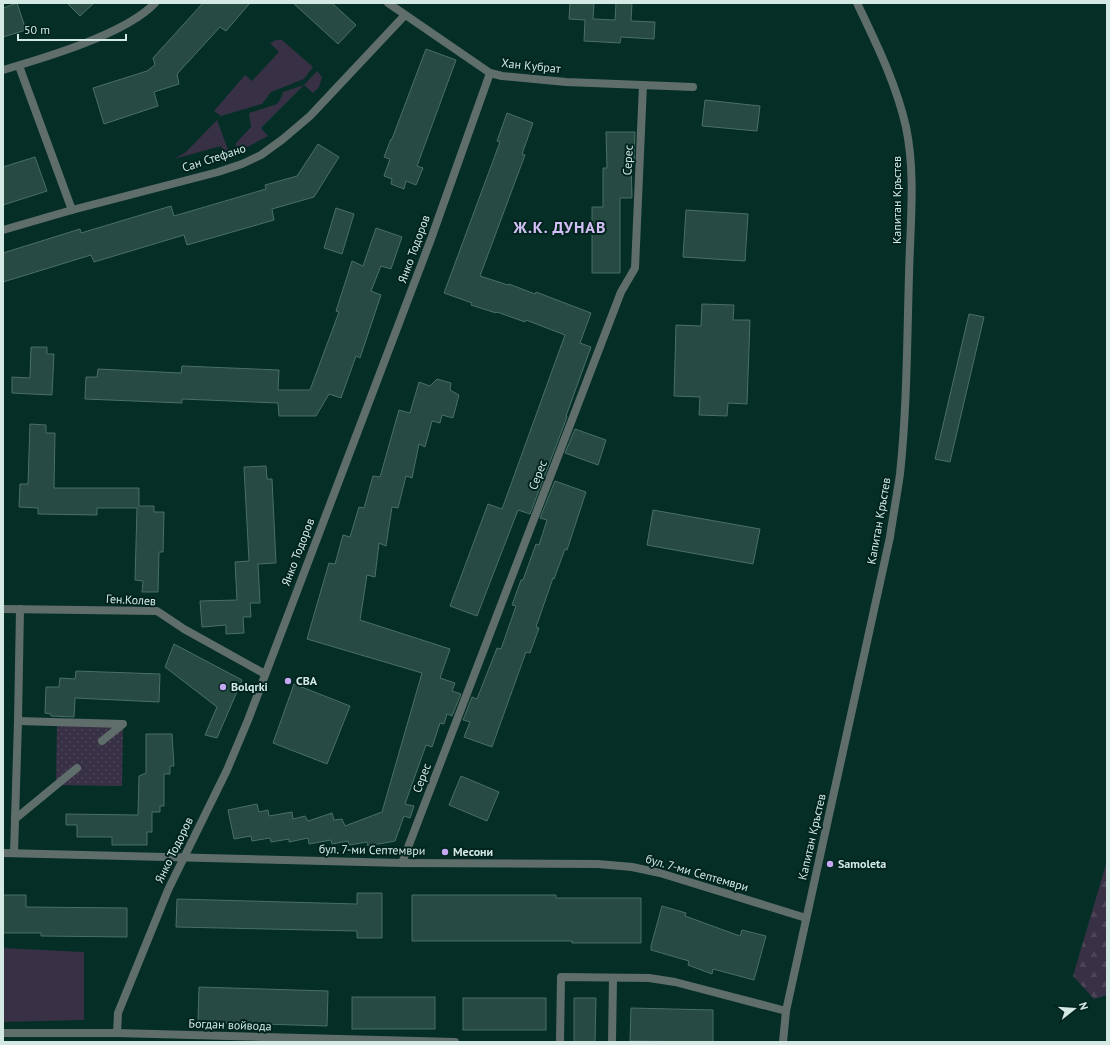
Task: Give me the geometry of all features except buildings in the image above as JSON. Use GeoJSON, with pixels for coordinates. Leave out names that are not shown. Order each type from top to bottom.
{"type":"FeatureCollection","features":[{"type":"Feature","properties":{"kind":"street"},"geometry":{"type":"LineString","coordinates":[[3,70],[77,46],[109,32],[132,21],[155,3]]}},
{"type":"Feature","properties":{"kind":"street","name":"Хан Кубрат"},"geometry":{"type":"LineString","coordinates":[[388,3],[490,73],[502,76],[558,81],[693,87]]}},
{"type":"Feature","properties":{"kind":"street","name":"Капитан Кръстев"},"geometry":{"type":"LineString","coordinates":[[783,1042],[786,1011],[890,537],[900,475],[904,423],[911,163],[906,127],[896,91],[857,3]]}},
{"type":"Feature","properties":{"kind":"street","name":"Сан Стефано"},"geometry":{"type":"LineString","coordinates":[[3,230],[72,210],[218,172],[242,164],[261,155],[310,116],[405,15]]}},
{"type":"Feature","properties":{"kind":"street"},"geometry":{"type":"LineString","coordinates":[[18,66],[72,210]]}},
{"type":"Feature","properties":{"kind":"street","name":"Янко Тодоров"},"geometry":{"type":"LineString","coordinates":[[117,1033],[118,1013],[168,890],[227,770],[248,720],[431,239],[490,73]]}},
{"type":"Feature","properties":{"kind":"street","name":"Серес"},"geometry":{"type":"LineString","coordinates":[[402,864],[621,292],[635,268],[643,85]]}},
{"type":"Feature","properties":{"kind":"street","name":"Ген.Колев"},"geometry":{"type":"LineString","coordinates":[[3,609],[156,611],[184,629],[265,674]]}},
{"type":"Feature","properties":{"kind":"street"},"geometry":{"type":"LineString","coordinates":[[14,853],[20,609]]}},
{"type":"Feature","properties":{"kind":"street"},"geometry":{"type":"LineString","coordinates":[[18,721],[123,724],[102,741]]}},
{"type":"Feature","properties":{"kind":"street"},"geometry":{"type":"LineString","coordinates":[[15,819],[77,768]]}},
{"type":"Feature","properties":{"kind":"street","name":"бул. 7-ми Септември"},"geometry":{"type":"LineString","coordinates":[[3,853],[402,864],[598,864],[632,868],[660,874],[806,918]]}},
{"type":"Feature","properties":{"kind":"street"},"geometry":{"type":"LineString","coordinates":[[560,1042],[561,977],[649,978],[675,982],[786,1011]]}},
{"type":"Feature","properties":{"kind":"street"},"geometry":{"type":"LineString","coordinates":[[612,1042],[613,978]]}},
{"type":"Feature","properties":{"kind":"street","name":"Богдан войвода"},"geometry":{"type":"LineString","coordinates":[[3,1033],[117,1033],[268,1040],[455,1042]]}},
{"type":"Feature","properties":{"kind":"green space"},"geometry":{"type":"Polygon","coordinates":[[[276,40],[282,40],[313,67],[304,79],[271,92],[262,104],[221,116],[214,111],[245,75],[252,81],[279,52],[270,43],[276,40]]]}},
{"type":"Feature","properties":{"kind":"green space"},"geometry":{"type":"Polygon","coordinates":[[[317,71],[322,77],[319,87],[313,93],[304,85],[317,71]]]}},
{"type":"Feature","properties":{"kind":"green space"},"geometry":{"type":"Polygon","coordinates":[[[304,85],[261,128],[268,136],[236,153],[236,143],[251,127],[249,113],[277,104],[283,92],[304,85]]]}},
{"type":"Feature","properties":{"kind":"green space"},"geometry":{"type":"Polygon","coordinates":[[[217,120],[230,155],[225,157],[221,146],[174,159],[186,152],[217,120]]]}},
{"type":"Feature","properties":{"kind":"green space"},"geometry":{"type":"Polygon","coordinates":[[[57,723],[123,724],[122,786],[56,785],[57,723]]]}},
{"type":"Feature","properties":{"kind":"green space"},"geometry":{"type":"Polygon","coordinates":[[[1107,861],[1107,995],[1094,999],[1073,976],[1107,861]]]}},
{"type":"Feature","properties":{"kind":"green space"},"geometry":{"type":"Polygon","coordinates":[[[3,948],[84,952],[84,1020],[3,1022],[3,948]]]}},
{"type":"Feature","properties":{"kind":"place","name":"CBA"},"geometry":{"type":"Point","coordinates":[288,681]}},
{"type":"Feature","properties":{"kind":"place","name":"Bolqrki"},"geometry":{"type":"Point","coordinates":[223,687]}},
{"type":"Feature","properties":{"kind":"place","name":"Месони"},"geometry":{"type":"Point","coordinates":[445,852]}},
{"type":"Feature","properties":{"kind":"place","name":"Samoleta"},"geometry":{"type":"Point","coordinates":[830,864]}},
{"type":"Feature","properties":{"kind":"district","name":"Ж.К. ДУНАВ"},"geometry":{"type":"Point","coordinates":[560,227]}}]}
